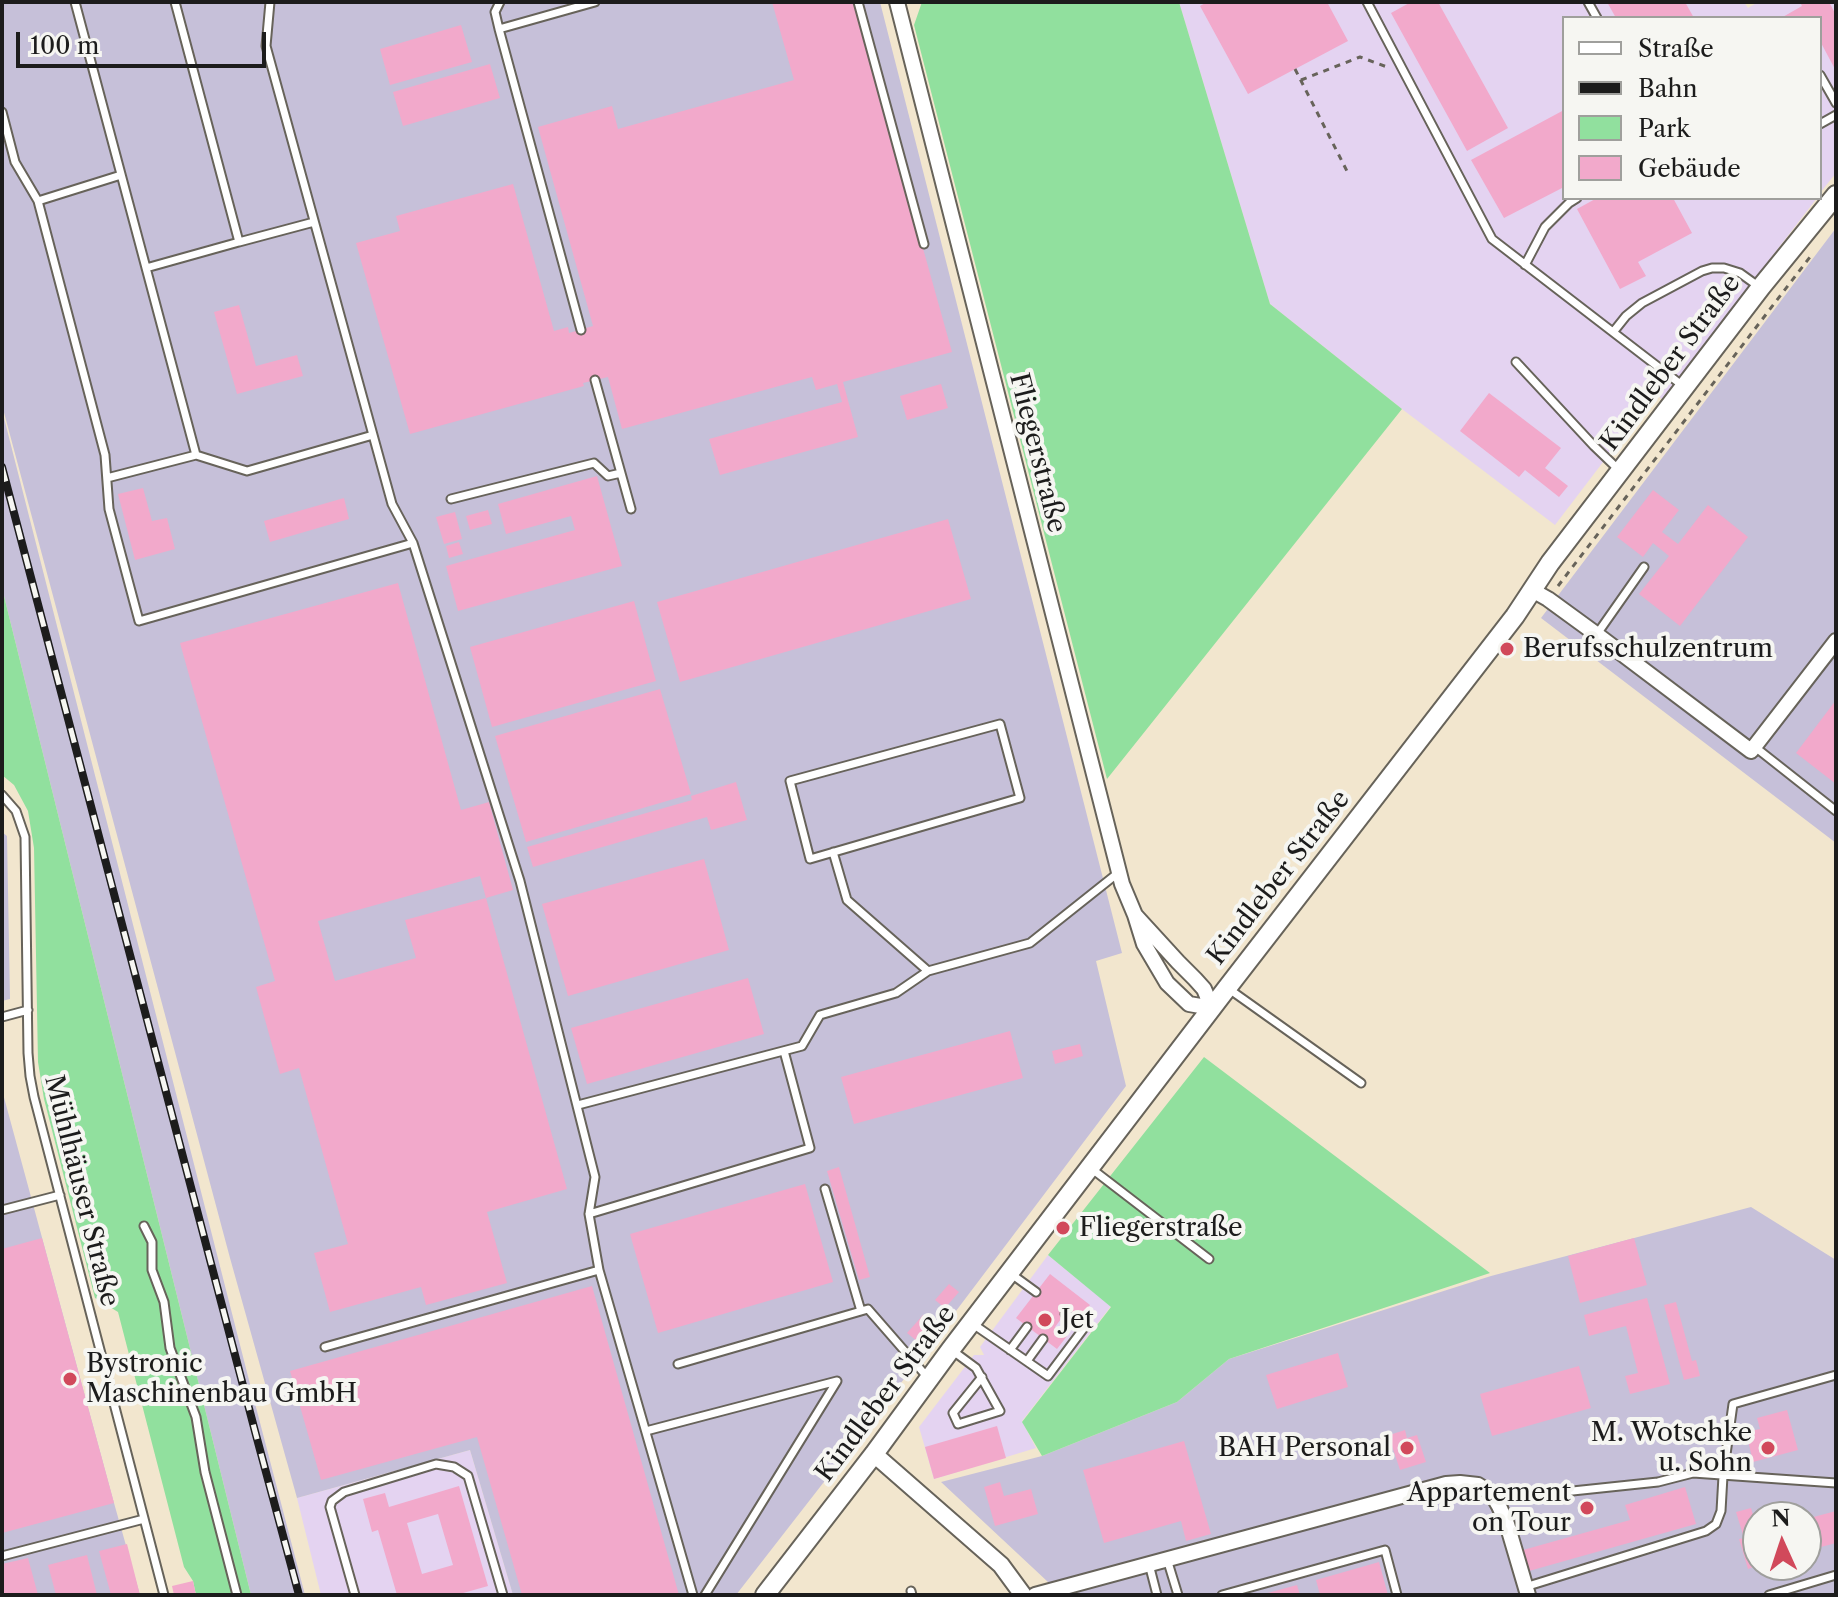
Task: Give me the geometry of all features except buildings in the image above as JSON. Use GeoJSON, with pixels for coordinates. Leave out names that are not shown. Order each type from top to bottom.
{"type":"FeatureCollection","features":[{"type":"Feature","properties":{"kind":"main road","name":"Kindleber Straße"},"geometry":{"type":"LineString","coordinates":[[765,1595],[1227,988],[1494,644],[1540,594],[1621,471],[1761,287],[1836,195]]}},
{"type":"Feature","properties":{"kind":"street","name":"Fliegerstraße"},"geometry":{"type":"LineString","coordinates":[[897,2],[1119,872],[1144,944],[1175,993],[1189,1004],[1212,1008]]}},
{"type":"Feature","properties":{"kind":"street"},"geometry":{"type":"LineString","coordinates":[[1540,594],[1751,751],[1836,641]]}},
{"type":"Feature","properties":{"kind":"street","name":"Fliegerstraße"},"geometry":{"type":"LineString","coordinates":[[1135,915],[1204,989],[1212,1008]]}},
{"type":"Feature","properties":{"kind":"street"},"geometry":{"type":"LineString","coordinates":[[874,1454],[1001,1565],[1023,1595]]}},
{"type":"Feature","properties":{"kind":"street"},"geometry":{"type":"LineString","coordinates":[[1035,1595],[1446,1484],[1460,1483],[1478,1485],[1492,1494],[1507,1524],[1527,1591]]}},
{"type":"Feature","properties":{"kind":"lane"},"geometry":{"type":"LineString","coordinates":[[75,2],[196,455]]}},
{"type":"Feature","properties":{"kind":"lane"},"geometry":{"type":"LineString","coordinates":[[175,2],[239,242]]}},
{"type":"Feature","properties":{"kind":"lane"},"geometry":{"type":"LineString","coordinates":[[270,2],[266,46],[392,504],[413,543],[520,881],[595,1177],[589,1214],[599,1270],[693,1595]]}},
{"type":"Feature","properties":{"kind":"lane"},"geometry":{"type":"LineString","coordinates":[[500,2],[495,12],[499,29],[581,330]]}},
{"type":"Feature","properties":{"kind":"lane"},"geometry":{"type":"LineString","coordinates":[[499,29],[595,2]]}},
{"type":"Feature","properties":{"kind":"lane"},"geometry":{"type":"LineString","coordinates":[[858,2],[924,244]]}},
{"type":"Feature","properties":{"kind":"lane"},"geometry":{"type":"LineString","coordinates":[[1367,2],[1492,239],[1685,387]]}},
{"type":"Feature","properties":{"kind":"lane"},"geometry":{"type":"LineString","coordinates":[[1822,78],[1836,103]]}},
{"type":"Feature","properties":{"kind":"lane"},"geometry":{"type":"LineString","coordinates":[[2,112],[15,162],[38,201],[105,455],[109,509],[139,621],[413,543]]}},
{"type":"Feature","properties":{"kind":"lane"},"geometry":{"type":"LineString","coordinates":[[38,201],[121,175]]}},
{"type":"Feature","properties":{"kind":"lane"},"geometry":{"type":"LineString","coordinates":[[1525,265],[1545,227],[1574,200]]}},
{"type":"Feature","properties":{"kind":"lane"},"geometry":{"type":"LineString","coordinates":[[146,268],[314,222]]}},
{"type":"Feature","properties":{"kind":"lane"},"geometry":{"type":"LineString","coordinates":[[1614,331],[1642,303],[1712,268],[1740,273],[1761,287]]}},
{"type":"Feature","properties":{"kind":"lane"},"geometry":{"type":"LineString","coordinates":[[1516,362],[1621,471]]}},
{"type":"Feature","properties":{"kind":"lane"},"geometry":{"type":"LineString","coordinates":[[595,380],[631,509]]}},
{"type":"Feature","properties":{"kind":"lane"},"geometry":{"type":"LineString","coordinates":[[107,478],[196,455],[247,471],[373,435]]}},
{"type":"Feature","properties":{"kind":"lane"},"geometry":{"type":"LineString","coordinates":[[451,499],[594,463],[608,476],[621,473]]}},
{"type":"Feature","properties":{"kind":"lane"},"geometry":{"type":"LineString","coordinates":[[1596,634],[1644,567]]}},
{"type":"Feature","properties":{"kind":"lane"},"geometry":{"type":"LineString","coordinates":[[1000,724],[1020,798],[833,852],[810,859],[790,781],[1000,724]]}},
{"type":"Feature","properties":{"kind":"lane"},"geometry":{"type":"LineString","coordinates":[[1755,747],[1836,811]]}},
{"type":"Feature","properties":{"kind":"lane","name":"Mühlhäuser Straße"},"geometry":{"type":"LineString","coordinates":[[2,795],[16,811],[25,837],[30,1076],[164,1595]]}},
{"type":"Feature","properties":{"kind":"lane"},"geometry":{"type":"LineString","coordinates":[[833,852],[847,900],[928,971]]}},
{"type":"Feature","properties":{"kind":"lane"},"geometry":{"type":"LineString","coordinates":[[578,1105],[802,1046],[820,1015],[896,993],[928,971],[1030,943],[1119,872]]}},
{"type":"Feature","properties":{"kind":"lane"},"geometry":{"type":"LineString","coordinates":[[1227,988],[1361,1083]]}},
{"type":"Feature","properties":{"kind":"lane"},"geometry":{"type":"LineString","coordinates":[[2,1017],[28,1010]]}},
{"type":"Feature","properties":{"kind":"lane"},"geometry":{"type":"LineString","coordinates":[[589,1214],[810,1148],[784,1051]]}},
{"type":"Feature","properties":{"kind":"lane"},"geometry":{"type":"LineString","coordinates":[[1091,1167],[1209,1259]]}},
{"type":"Feature","properties":{"kind":"lane"},"geometry":{"type":"LineString","coordinates":[[825,1189],[861,1311]]}},
{"type":"Feature","properties":{"kind":"lane"},"geometry":{"type":"LineString","coordinates":[[2,1210],[60,1195]]}},
{"type":"Feature","properties":{"kind":"lane"},"geometry":{"type":"LineString","coordinates":[[144,1226],[152,1242],[152,1270],[164,1302],[170,1348],[196,1417],[205,1472],[237,1595]]}},
{"type":"Feature","properties":{"kind":"lane"},"geometry":{"type":"LineString","coordinates":[[325,1347],[599,1270]]}},
{"type":"Feature","properties":{"kind":"lane"},"geometry":{"type":"LineString","coordinates":[[1010,1273],[1036,1292]]}},
{"type":"Feature","properties":{"kind":"lane"},"geometry":{"type":"LineString","coordinates":[[678,1364],[868,1309],[929,1379]]}},
{"type":"Feature","properties":{"kind":"lane"},"geometry":{"type":"LineString","coordinates":[[972,1323],[1048,1376],[1084,1328],[1065,1314]]}},
{"type":"Feature","properties":{"kind":"lane"},"geometry":{"type":"LineString","coordinates":[[1010,1350],[1027,1327]]}},
{"type":"Feature","properties":{"kind":"lane"},"geometry":{"type":"LineString","coordinates":[[1027,1361],[1043,1339]]}},
{"type":"Feature","properties":{"kind":"lane"},"geometry":{"type":"LineString","coordinates":[[951,1349],[976,1368],[982,1377],[1000,1411],[958,1424],[953,1413],[982,1377]]}},
{"type":"Feature","properties":{"kind":"lane"},"geometry":{"type":"LineString","coordinates":[[1527,1591],[1706,1531],[1716,1524],[1721,1511],[1733,1404],[1836,1375]]}},
{"type":"Feature","properties":{"kind":"lane"},"geometry":{"type":"LineString","coordinates":[[646,1431],[837,1381],[705,1595]]}},
{"type":"Feature","properties":{"kind":"lane"},"geometry":{"type":"LineString","coordinates":[[355,1595],[330,1507],[332,1501],[344,1492],[436,1464],[454,1467],[468,1476],[503,1595]]}},
{"type":"Feature","properties":{"kind":"lane"},"geometry":{"type":"LineString","coordinates":[[1492,1494],[1525,1496],[1643,1484],[1693,1473],[1836,1483]]}},
{"type":"Feature","properties":{"kind":"lane"},"geometry":{"type":"LineString","coordinates":[[2,1556],[144,1519]]}},
{"type":"Feature","properties":{"kind":"lane"},"geometry":{"type":"LineString","coordinates":[[1222,1595],[1385,1550],[1397,1595]]}},
{"type":"Feature","properties":{"kind":"lane"},"geometry":{"type":"LineString","coordinates":[[1167,1559],[1178,1595]]}},
{"type":"Feature","properties":{"kind":"lane"},"geometry":{"type":"LineString","coordinates":[[1149,1564],[1157,1595]]}},
{"type":"Feature","properties":{"kind":"lane"},"geometry":{"type":"LineString","coordinates":[[1769,1595],[1836,1575]]}},
{"type":"Feature","properties":{"kind":"path"},"geometry":{"type":"LineString","coordinates":[[1301,80],[1360,57],[1405,74]]}},
{"type":"Feature","properties":{"kind":"path"},"geometry":{"type":"LineString","coordinates":[[1295,69],[1349,175]]}},
{"type":"Feature","properties":{"kind":"path"},"geometry":{"type":"LineString","coordinates":[[1540,594],[1819,245]]}},
{"type":"Feature","properties":{"kind":"shaded area"},"geometry":{"type":"Polygon","coordinates":[[[2,2],[880,2],[1122,953],[1096,961],[1126,1086],[736,1595],[513,1595],[470,1450],[297,1498],[2,405],[2,2]]]}},
{"type":"Feature","properties":{"kind":"shaded area"},"geometry":{"type":"Polygon","coordinates":[[[1179,2],[1744,2],[1748,8],[1758,2],[1836,2],[1836,173],[1822,190],[1822,16],[1562,16],[1562,200],[1815,200],[1662,399],[1655,394],[1555,525],[1270,304],[1179,2]]]}},
{"type":"Feature","properties":{"kind":"shaded area"},"geometry":{"type":"Polygon","coordinates":[[[1836,228],[1836,843],[1541,618],[1836,228]]]}},
{"type":"Feature","properties":{"kind":"shaded area"},"geometry":{"type":"Polygon","coordinates":[[[2,410],[305,1595],[251,1595],[2,588],[2,410]]]}},
{"type":"Feature","properties":{"kind":"shaded area"},"geometry":{"type":"Polygon","coordinates":[[[2,832],[7,836],[10,999],[2,1001],[2,832]]]}},
{"type":"Feature","properties":{"kind":"shaded area","name":"Bystronic Maschinenbau GmbH"},"geometry":{"type":"Polygon","coordinates":[[[2,1090],[114,1503],[140,1595],[2,1595],[2,1090]]]}},
{"type":"Feature","properties":{"kind":"shaded area"},"geometry":{"type":"Polygon","coordinates":[[[1751,1207],[1836,1260],[1836,1595],[1052,1595],[1048,1582],[941,1482],[1042,1456],[1177,1402],[1229,1359],[1491,1276],[1751,1207]]]}},
{"type":"Feature","properties":{"kind":"shaded area"},"geometry":{"type":"Polygon","coordinates":[[[1048,1255],[1111,1306],[1022,1421],[1036,1448],[934,1479],[919,1427],[974,1355],[984,1355],[980,1347],[1048,1255]]]}},
{"type":"Feature","properties":{"kind":"shaded area"},"geometry":{"type":"Polygon","coordinates":[[[470,1450],[513,1595],[321,1595],[297,1498],[470,1450]]]}},
{"type":"Feature","properties":{"kind":"green space"},"geometry":{"type":"Polygon","coordinates":[[[922,2],[1179,2],[1270,304],[1402,409],[1107,779],[914,25],[922,2]]]}},
{"type":"Feature","properties":{"kind":"green space"},"geometry":{"type":"Polygon","coordinates":[[[2,588],[251,1595],[196,1595],[193,1581],[184,1567],[118,1312],[95,1298],[44,1099],[38,1062],[34,848],[28,811],[14,785],[2,775],[2,588]]]}},
{"type":"Feature","properties":{"kind":"green space"},"geometry":{"type":"Polygon","coordinates":[[[1204,1057],[1490,1273],[1229,1359],[1177,1402],[1042,1456],[1022,1422],[1111,1307],[1048,1255],[1204,1057]]]}},
{"type":"Feature","properties":{"kind":"railway"},"geometry":{"type":"LineString","coordinates":[[2,467],[299,1595]]}},
{"type":"Feature","properties":{"kind":"place","name":"Berufsschulzentrum"},"geometry":{"type":"Point","coordinates":[1507,649]}},
{"type":"Feature","properties":{"kind":"place","name":"Fliegerstraße"},"geometry":{"type":"Point","coordinates":[1063,1228]}},
{"type":"Feature","properties":{"kind":"place","name":"Jet"},"geometry":{"type":"Point","coordinates":[1045,1320]}},
{"type":"Feature","properties":{"kind":"place","name":"Bystronic Maschinenbau GmbH"},"geometry":{"type":"Point","coordinates":[70,1379]}},
{"type":"Feature","properties":{"kind":"place","name":"BAH Personal"},"geometry":{"type":"Point","coordinates":[1407,1448]}},
{"type":"Feature","properties":{"kind":"place","name":"M. Wotschke u. Sohn"},"geometry":{"type":"Point","coordinates":[1768,1448]}},
{"type":"Feature","properties":{"kind":"place","name":"Appartement on Tour"},"geometry":{"type":"Point","coordinates":[1587,1508]}}]}
